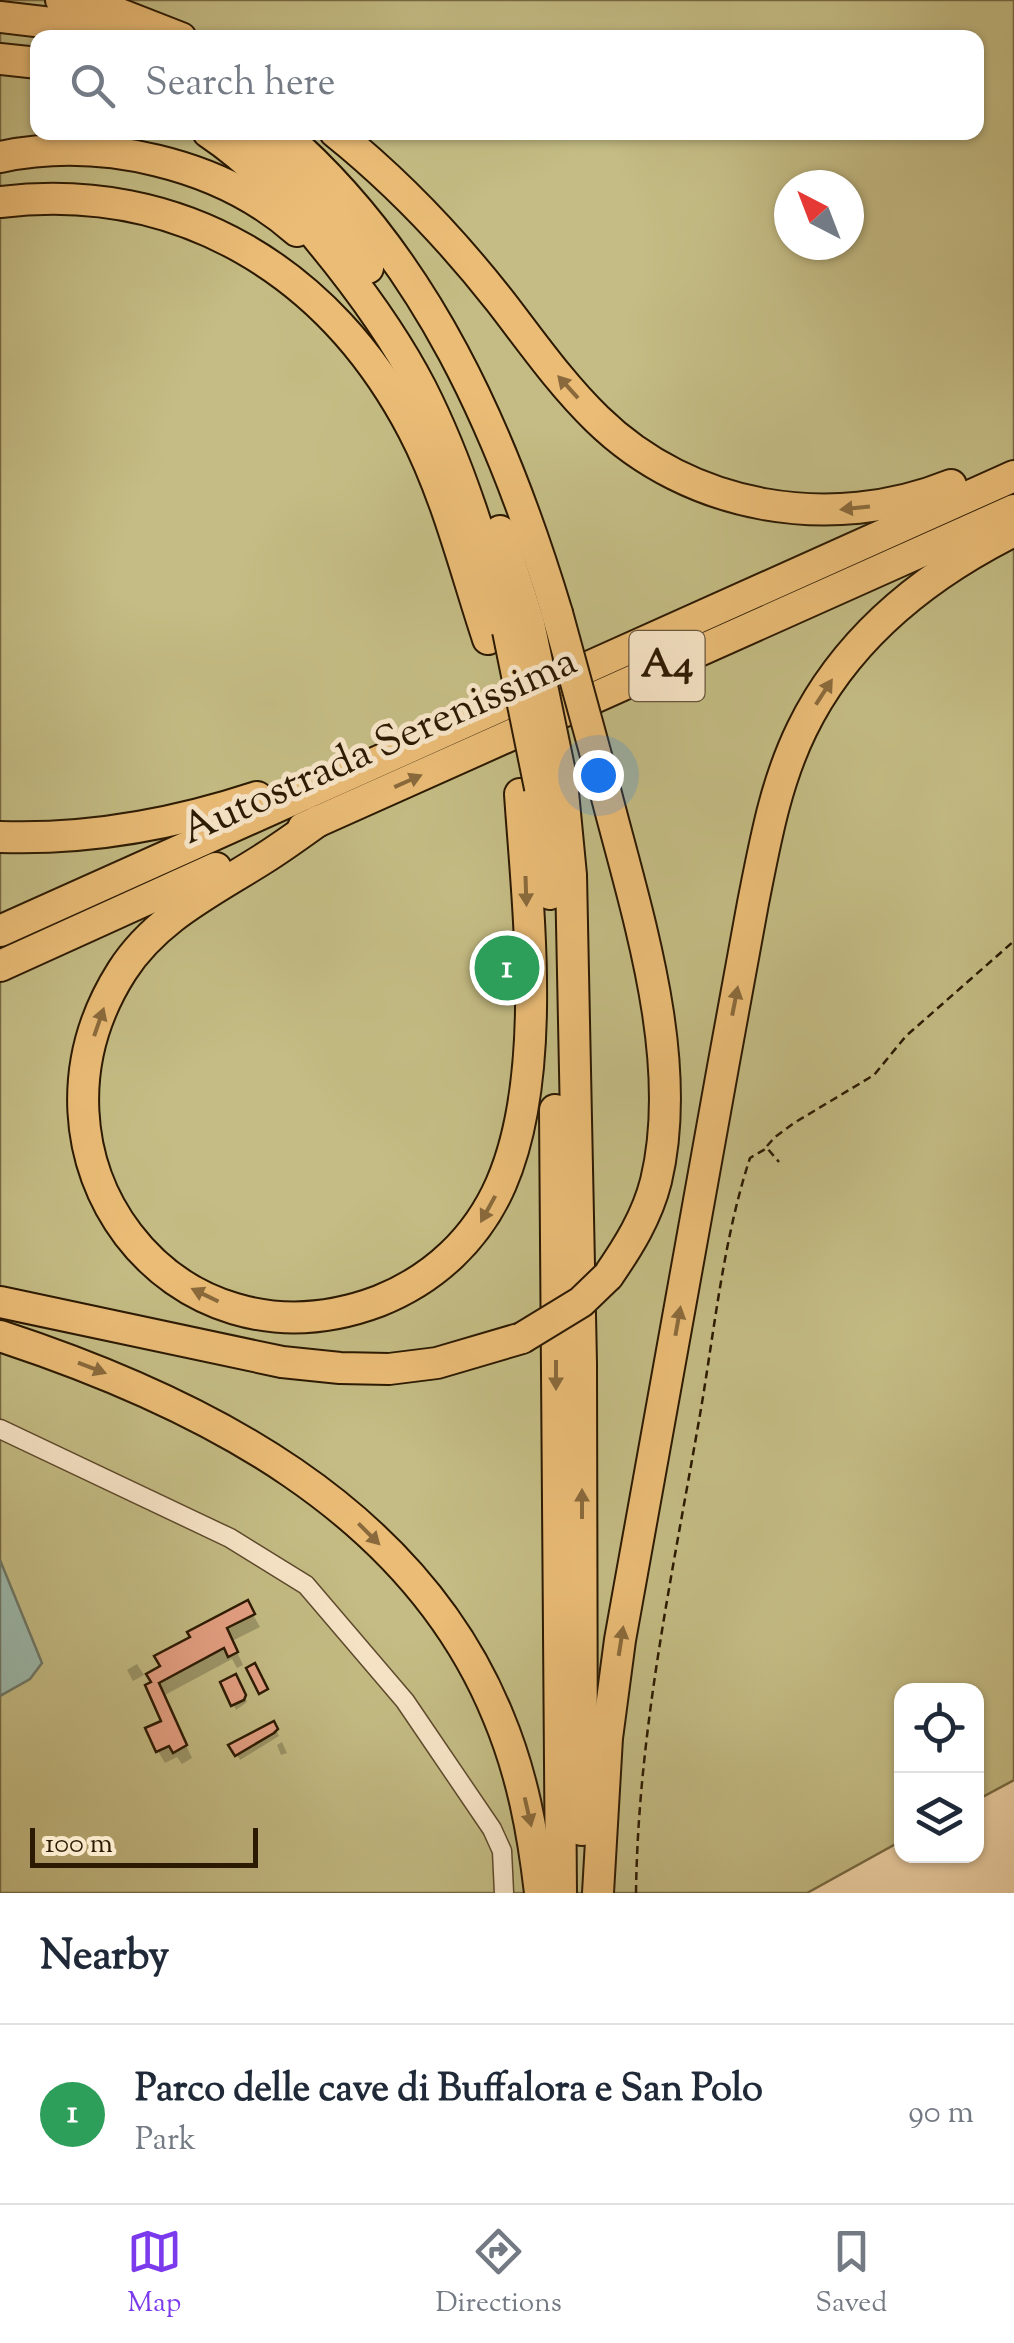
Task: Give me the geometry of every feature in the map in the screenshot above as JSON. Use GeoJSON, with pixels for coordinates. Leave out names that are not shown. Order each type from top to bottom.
{"type":"FeatureCollection","features":[{"type":"Feature","properties":{"kind":"highway"},"geometry":{"type":"LineString","coordinates":[[61,0],[117,13],[161,30]]}},
{"type":"Feature","properties":{"kind":"highway"},"geometry":{"type":"LineString","coordinates":[[0,16],[90,30]]}},
{"type":"Feature","properties":{"kind":"highway"},"geometry":{"type":"LineString","coordinates":[[0,39],[30,42]]}},
{"type":"Feature","properties":{"kind":"highway"},"geometry":{"type":"LineString","coordinates":[[0,59],[30,63]]}},
{"type":"Feature","properties":{"kind":"highway"},"geometry":{"type":"LineString","coordinates":[[220,140],[283,194],[352,279],[421,388],[521,627]]}},
{"type":"Feature","properties":{"kind":"highway"},"geometry":{"type":"LineString","coordinates":[[254,140],[286,168],[334,223],[372,274],[437,379],[469,446],[521,627],[550,876],[561,1893]]}},
{"type":"Feature","properties":{"kind":"highway"},"geometry":{"type":"LineString","coordinates":[[289,140],[354,205],[404,272],[466,372],[531,527],[521,627],[541,788],[526,1092],[502,1183],[482,1221],[458,1250],[427,1277],[397,1294],[332,1314],[265,1315],[229,1306],[197,1292],[151,1262],[128,1238],[104,1197],[90,1161],[85,1136],[84,1079],[88,1053],[107,997],[136,950],[184,907],[266,858],[318,820]]}},
{"type":"Feature","properties":{"kind":"highway"},"geometry":{"type":"LineString","coordinates":[[344,140],[444,234],[561,381],[599,421],[656,462],[705,487],[742,501],[778,508],[854,508],[886,505],[930,493],[1014,459]]}},
{"type":"Feature","properties":{"kind":"highway"},"geometry":{"type":"LineString","coordinates":[[0,158],[84,151],[160,160],[217,182],[274,212],[352,279]]}},
{"type":"Feature","properties":{"kind":"highway"},"geometry":{"type":"LineString","coordinates":[[0,202],[96,200],[152,210],[213,230],[248,248],[324,308],[359,348],[412,428],[600,770],[654,989],[666,1072],[665,1117],[656,1182],[631,1243],[608,1276],[581,1302],[522,1338],[438,1364],[340,1368],[282,1362],[0,1302]]}},
{"type":"Feature","properties":{"kind":"highway","name":"Autostrada Serenissima"},"geometry":{"type":"LineString","coordinates":[[0,931],[1014,476]]}},
{"type":"Feature","properties":{"kind":"highway","name":"Autostrada Serenissima"},"geometry":{"type":"LineString","coordinates":[[0,966],[1014,510]]}},
{"type":"Feature","properties":{"kind":"highway"},"geometry":{"type":"LineString","coordinates":[[598,1893],[607,1738],[620,1640],[731,1022],[770,816],[780,783],[803,726],[826,688],[883,620],[958,561],[1014,532]]}},
{"type":"Feature","properties":{"kind":"highway"},"geometry":{"type":"LineString","coordinates":[[0,836],[121,830],[187,817],[291,786],[338,778]]}},
{"type":"Feature","properties":{"kind":"highway"},"geometry":{"type":"LineString","coordinates":[[541,788],[571,875],[581,1363],[584,1893]]}},
{"type":"Feature","properties":{"kind":"highway"},"geometry":{"type":"LineString","coordinates":[[0,1336],[134,1384],[207,1420],[332,1502],[389,1554],[427,1596],[457,1639],[498,1715],[534,1837],[540,1893]]}},
{"type":"Feature","properties":{"kind":"street"},"geometry":{"type":"LineString","coordinates":[[0,1430],[230,1538],[306,1585],[405,1701],[492,1829],[502,1851],[504,1893]]}},
{"type":"Feature","properties":{"kind":"path"},"geometry":{"type":"LineString","coordinates":[[636,1893],[647,1722],[730,1237],[750,1158],[794,1123],[874,1074],[906,1036],[1014,941]]}},
{"type":"Feature","properties":{"kind":"path"},"geometry":{"type":"LineString","coordinates":[[766,1148],[779,1162]]}},
{"type":"Feature","properties":{"kind":"shaded area"},"geometry":{"type":"Polygon","coordinates":[[[0,0],[1014,0],[1014,1780],[984,1796],[984,1683],[894,1683],[894,1845],[807,1893],[0,1893],[0,0]]]}},
{"type":"Feature","properties":{"kind":"shaded area"},"geometry":{"type":"Polygon","coordinates":[[[0,1560],[42,1663],[30,1679],[0,1696],[0,1560]]]}},
{"type":"Feature","properties":{"kind":"building"},"geometry":{"type":"Polygon","coordinates":[[[248,1600],[255,1614],[227,1628],[238,1652],[228,1657],[224,1648],[159,1683],[187,1745],[173,1753],[169,1746],[156,1752],[145,1728],[161,1721],[145,1685],[151,1682],[146,1674],[160,1666],[154,1656],[190,1637],[187,1632],[248,1600]]]}},
{"type":"Feature","properties":{"kind":"building"},"geometry":{"type":"Polygon","coordinates":[[[255,1663],[268,1689],[259,1694],[246,1668],[255,1663]]]}},
{"type":"Feature","properties":{"kind":"building"},"geometry":{"type":"Polygon","coordinates":[[[236,1674],[246,1695],[231,1706],[220,1682],[236,1674]]]}},
{"type":"Feature","properties":{"kind":"building"},"geometry":{"type":"Polygon","coordinates":[[[274,1721],[278,1729],[274,1733],[235,1756],[228,1745],[274,1721]]]}},
{"type":"Feature","properties":{"kind":"place","name":"Parco delle cave di Buffalora e San Polo"},"geometry":{"type":"Point","coordinates":[507,968]}}]}
